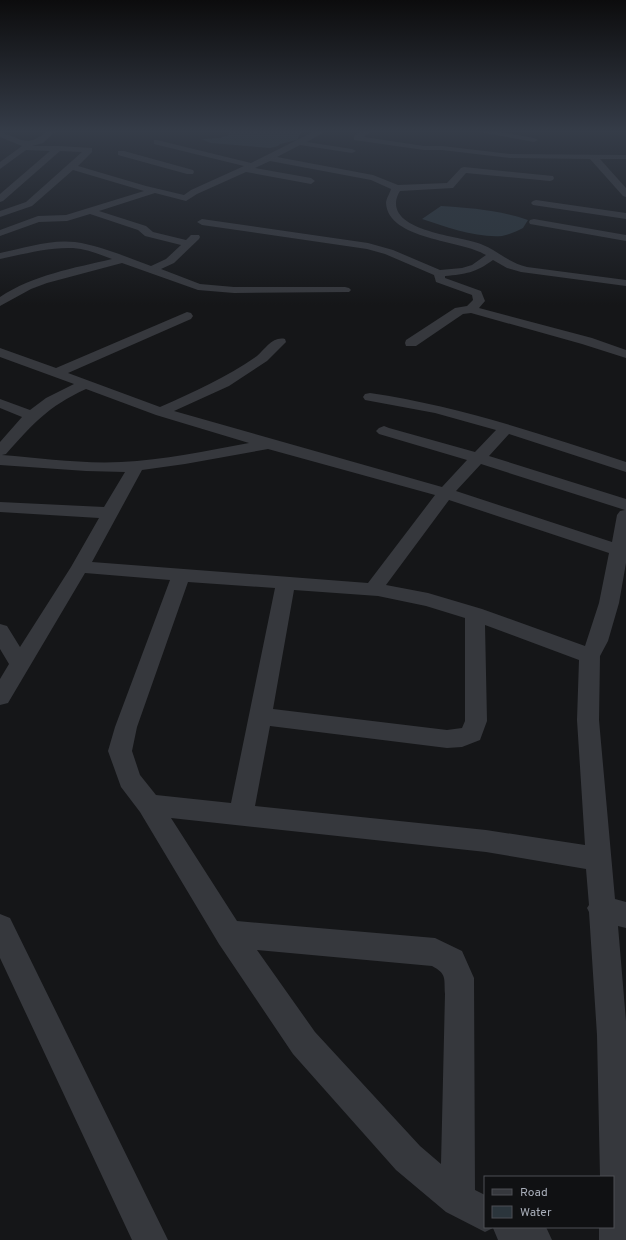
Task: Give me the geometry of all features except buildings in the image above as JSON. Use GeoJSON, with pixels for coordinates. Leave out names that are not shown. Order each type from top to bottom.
{"type":"FeatureCollection","features":[{"type":"Feature","properties":{"kind":"street"},"geometry":{"type":"LineString","coordinates":[[0,199],[12,189]]}},
{"type":"Feature","properties":{"kind":"street"},"geometry":{"type":"LineString","coordinates":[[0,214],[29,204],[47,189]]}},
{"type":"Feature","properties":{"kind":"street"},"geometry":{"type":"LineString","coordinates":[[0,233],[31,221],[63,219],[90,211],[149,189],[186,198],[197,215],[202,230],[170,261],[151,270]]}},
{"type":"Feature","properties":{"kind":"street"},"geometry":{"type":"LineString","coordinates":[[186,198],[201,189]]}},
{"type":"Feature","properties":{"kind":"street"},"geometry":{"type":"LineString","coordinates":[[395,189],[391,206],[392,211],[401,222],[417,230],[437,237],[474,245],[518,268],[626,283]]}},
{"type":"Feature","properties":{"kind":"street"},"geometry":{"type":"LineString","coordinates":[[536,203],[626,216]]}},
{"type":"Feature","properties":{"kind":"street"},"geometry":{"type":"LineString","coordinates":[[90,211],[142,228],[149,234],[187,243]]}},
{"type":"Feature","properties":{"kind":"street"},"geometry":{"type":"LineString","coordinates":[[197,215],[368,246],[389,252],[439,273],[463,272],[476,267],[493,255]]}},
{"type":"Feature","properties":{"kind":"street"},"geometry":{"type":"LineString","coordinates":[[534,222],[622,237],[626,225]]}},
{"type":"Feature","properties":{"kind":"street"},"geometry":{"type":"LineString","coordinates":[[0,256],[46,246],[69,245],[85,247],[124,259],[198,287],[214,289],[345,290]]}},
{"type":"Feature","properties":{"kind":"street"},"geometry":{"type":"LineString","coordinates":[[0,302],[17,290],[36,282],[124,259]]}},
{"type":"Feature","properties":{"kind":"street"},"geometry":{"type":"LineString","coordinates":[[439,273],[440,280],[476,292],[479,301],[471,309]]}},
{"type":"Feature","properties":{"kind":"street"},"geometry":{"type":"LineString","coordinates":[[411,343],[459,311],[471,309],[587,341],[626,354]]}},
{"type":"Feature","properties":{"kind":"street"},"geometry":{"type":"LineString","coordinates":[[56,373],[187,316]]}},
{"type":"Feature","properties":{"kind":"street"},"geometry":{"type":"LineString","coordinates":[[161,412],[224,383],[262,358],[280,342]]}},
{"type":"Feature","properties":{"kind":"street"},"geometry":{"type":"LineString","coordinates":[[0,352],[161,412],[268,444],[445,493],[618,550]]}},
{"type":"Feature","properties":{"kind":"street"},"geometry":{"type":"LineString","coordinates":[[0,452],[32,416],[52,400],[86,384]]}},
{"type":"Feature","properties":{"kind":"street"},"geometry":{"type":"LineString","coordinates":[[370,397],[401,401],[440,409],[626,467]]}},
{"type":"Feature","properties":{"kind":"street"},"geometry":{"type":"LineString","coordinates":[[0,403],[32,416]]}},
{"type":"Feature","properties":{"kind":"street"},"geometry":{"type":"LineString","coordinates":[[373,589],[445,493],[505,429]]}},
{"type":"Feature","properties":{"kind":"street"},"geometry":{"type":"LineString","coordinates":[[384,431],[479,458],[626,505]]}},
{"type":"Feature","properties":{"kind":"street"},"geometry":{"type":"LineString","coordinates":[[0,460],[93,466],[136,466],[176,461],[268,444]]}},
{"type":"Feature","properties":{"kind":"street"},"geometry":{"type":"LineString","coordinates":[[0,697],[80,567],[136,466]]}},
{"type":"Feature","properties":{"kind":"street"},"geometry":{"type":"LineString","coordinates":[[0,507],[110,513]]}},
{"type":"Feature","properties":{"kind":"street"},"geometry":{"type":"LineString","coordinates":[[617,1240],[617,1161],[612,1043],[614,912],[598,859],[588,720],[590,656],[618,603],[618,550],[626,515]]}},
{"type":"Feature","properties":{"kind":"street"},"geometry":{"type":"LineString","coordinates":[[80,567],[181,576],[373,589],[428,600],[475,614],[590,656]]}},
{"type":"Feature","properties":{"kind":"street"},"geometry":{"type":"LineString","coordinates":[[181,576],[126,728],[120,751],[130,780],[149,805],[229,934],[304,1043],[408,1158],[458,1200],[484,1213]]}},
{"type":"Feature","properties":{"kind":"street"},"geometry":{"type":"LineString","coordinates":[[241,815],[286,583]]}},
{"type":"Feature","properties":{"kind":"street"},"geometry":{"type":"LineString","coordinates":[[261,716],[447,739],[462,738],[472,734],[476,721],[475,614]]}},
{"type":"Feature","properties":{"kind":"street"},"geometry":{"type":"LineString","coordinates":[[0,631],[20,665]]}},
{"type":"Feature","properties":{"kind":"street"},"geometry":{"type":"LineString","coordinates":[[149,805],[486,841],[598,859]]}},
{"type":"Feature","properties":{"kind":"street"},"geometry":{"type":"LineString","coordinates":[[0,927],[147,1230],[150,1240]]}},
{"type":"Feature","properties":{"kind":"street"},"geometry":{"type":"LineString","coordinates":[[229,934],[435,952],[452,961],[458,978],[460,994],[458,1200]]}},
{"type":"Feature","properties":{"kind":"street"},"geometry":{"type":"LineString","coordinates":[[512,1228],[534,1240]]}},
{"type":"Feature","properties":{"kind":"water"},"geometry":{"type":"Polygon","coordinates":[[[441,206],[496,212],[528,220],[523,228],[516,232],[502,236],[492,236],[472,234],[422,219],[441,206]]]}}]}
